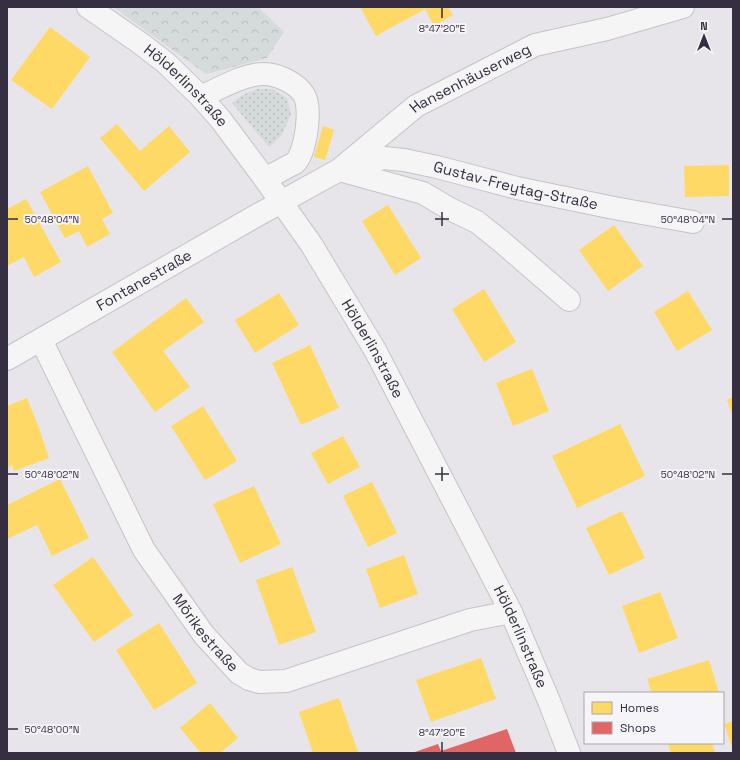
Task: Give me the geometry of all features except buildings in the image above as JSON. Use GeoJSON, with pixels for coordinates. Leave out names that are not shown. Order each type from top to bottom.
{"type":"FeatureCollection","features":[{"type":"Feature","properties":{"kind":"street","name":"Hölderlinstraße"},"geometry":{"type":"LineString","coordinates":[[88,7],[166,63],[201,97],[225,125],[282,202],[310,244],[375,350],[511,612],[549,701],[569,753]]}},
{"type":"Feature","properties":{"kind":"street","name":"Hansenhäuserweg"},"geometry":{"type":"LineString","coordinates":[[282,202],[339,170],[416,106],[535,45],[607,29],[683,7]]}},
{"type":"Feature","properties":{"kind":"street"},"geometry":{"type":"LineString","coordinates":[[201,97],[246,77],[264,74],[279,76],[289,82],[304,95],[308,111],[306,136],[300,153],[295,163],[265,179]]}},
{"type":"Feature","properties":{"kind":"street","name":"Gustav-Freytag-Straße"},"geometry":{"type":"LineString","coordinates":[[339,170],[384,158],[404,160],[517,188],[614,208],[693,222]]}},
{"type":"Feature","properties":{"kind":"street"},"geometry":{"type":"LineString","coordinates":[[339,170],[423,193],[450,209],[477,222],[569,300]]}},
{"type":"Feature","properties":{"kind":"street","name":"Fontanestraße"},"geometry":{"type":"LineString","coordinates":[[7,359],[282,202]]}},
{"type":"Feature","properties":{"kind":"street","name":"Mörikestraße"},"geometry":{"type":"LineString","coordinates":[[41,340],[144,550],[204,635],[239,673],[249,679],[259,682],[286,681],[470,620],[511,612]]}},
{"type":"Feature","properties":{"kind":"green space"},"geometry":{"type":"Polygon","coordinates":[[[113,7],[258,7],[284,32],[267,58],[206,74],[113,7]]]}},
{"type":"Feature","properties":{"kind":"green space"},"geometry":{"type":"Polygon","coordinates":[[[257,89],[272,89],[287,98],[291,114],[282,135],[269,147],[232,103],[244,94],[257,89]]]}}]}
